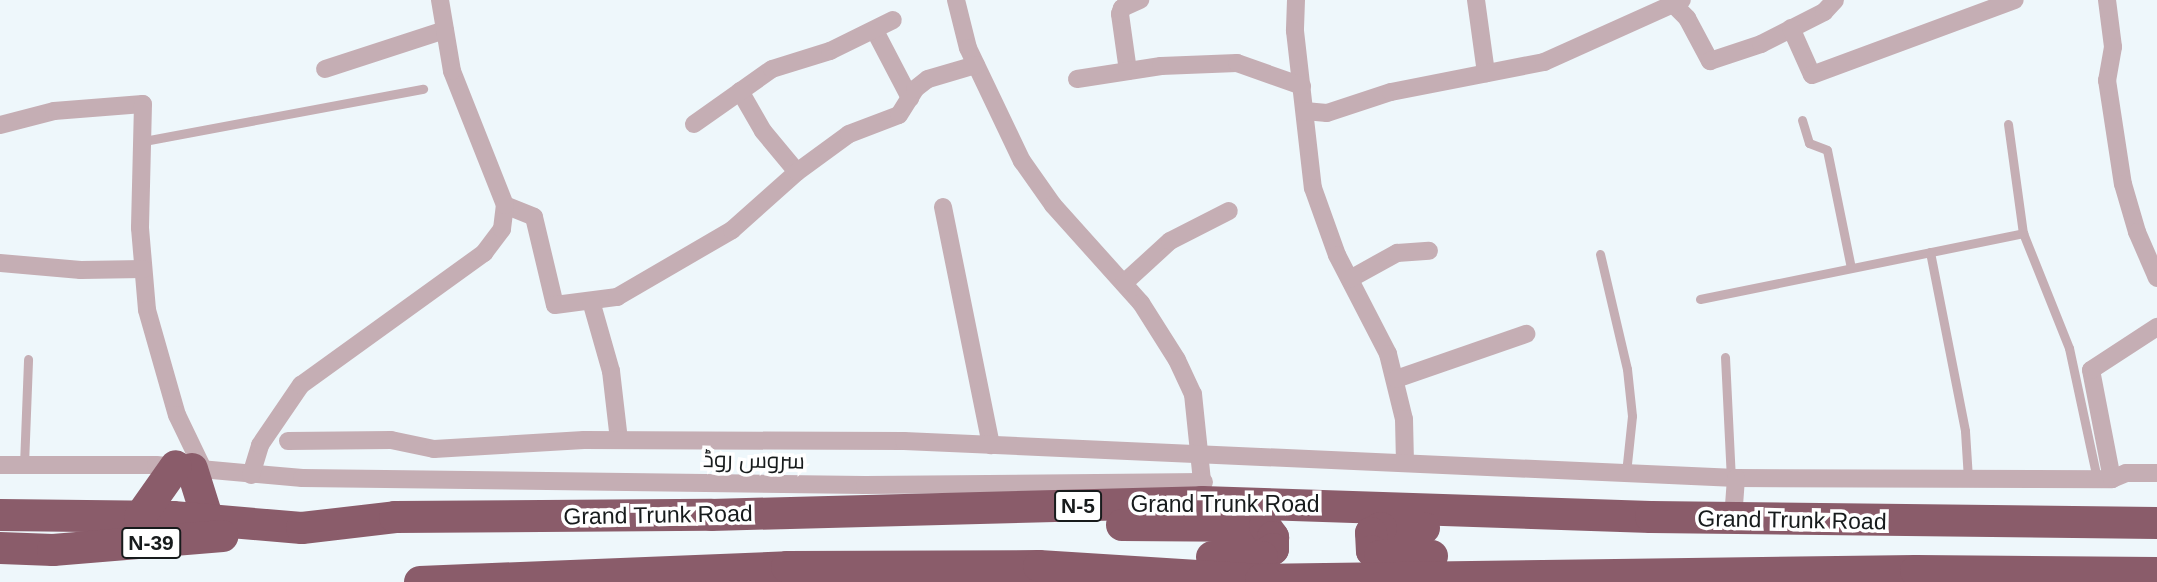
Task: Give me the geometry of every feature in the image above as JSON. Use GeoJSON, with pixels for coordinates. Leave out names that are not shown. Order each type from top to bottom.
{"type":"FeatureCollection","features":[{"type":"Feature","properties":{"kind":"highway"},"geometry":{"type":"LineString","coordinates":[[140,517],[191,469],[208,520]]}},
{"type":"Feature","properties":{"kind":"highway","name":"Grand Trunk Road"},"geometry":{"type":"LineString","coordinates":[[0,516],[140,517],[302,528],[395,517],[711,515],[1032,507],[1203,492],[1651,517],[2157,523]]}},
{"type":"Feature","properties":{"kind":"highway"},"geometry":{"type":"LineString","coordinates":[[420,582],[787,567],[1039,566],[1108,556],[1262,557],[1273,549],[1273,537],[1265,526],[1100,525],[1032,507]]}},
{"type":"Feature","properties":{"kind":"highway"},"geometry":{"type":"LineString","coordinates":[[1645,577],[1573,558],[1380,556],[1372,551],[1370,541],[1381,528],[1572,527],[1651,517]]}},
{"type":"Feature","properties":{"kind":"highway","name":"N-39"},"geometry":{"type":"LineString","coordinates":[[0,548],[131,545],[302,528]]}},
{"type":"Feature","properties":{"kind":"highway"},"geometry":{"type":"LineString","coordinates":[[1039,566],[1119,577],[1261,581],[2157,573]]}},
{"type":"Feature","properties":{"kind":"street"},"geometry":{"type":"LineString","coordinates":[[251,475],[260,445],[301,385],[484,253],[502,229],[505,205],[452,71],[440,0]]}},
{"type":"Feature","properties":{"kind":"street"},"geometry":{"type":"LineString","coordinates":[[956,0],[976,65],[1023,161],[1054,205],[1142,303],[1193,394],[1202,454],[1203,492]]}},
{"type":"Feature","properties":{"kind":"street"},"geometry":{"type":"LineString","coordinates":[[1128,71],[1120,14],[1128,4],[1140,0]]}},
{"type":"Feature","properties":{"kind":"street"},"geometry":{"type":"LineString","coordinates":[[1296,0],[1295,31],[1321,219],[1396,379],[1404,419],[1405,462]]}},
{"type":"Feature","properties":{"kind":"street"},"geometry":{"type":"LineString","coordinates":[[1476,0],[1486,73]]}},
{"type":"Feature","properties":{"kind":"street"},"geometry":{"type":"LineString","coordinates":[[1305,111],[1345,109],[1391,92],[1544,62],[1677,2],[1710,61],[1824,12],[1835,0]]}},
{"type":"Feature","properties":{"kind":"street"},"geometry":{"type":"LineString","coordinates":[[1791,28],[1811,75],[2015,0]]}},
{"type":"Feature","properties":{"kind":"street"},"geometry":{"type":"LineString","coordinates":[[2106,0],[2113,47],[2107,80],[2123,184],[2137,232],[2157,278]]}},
{"type":"Feature","properties":{"kind":"street"},"geometry":{"type":"LineString","coordinates":[[694,124],[772,69],[875,31],[892,20]]}},
{"type":"Feature","properties":{"kind":"street"},"geometry":{"type":"LineString","coordinates":[[324,69],[445,30]]}},
{"type":"Feature","properties":{"kind":"street"},"geometry":{"type":"LineString","coordinates":[[875,31],[910,98]]}},
{"type":"Feature","properties":{"kind":"street"},"geometry":{"type":"LineString","coordinates":[[1077,79],[1128,71],[1237,63],[1302,86]]}},
{"type":"Feature","properties":{"kind":"street"},"geometry":{"type":"LineString","coordinates":[[505,205],[534,217],[555,305],[617,297],[669,270],[732,230],[797,172],[849,134],[900,115],[910,98],[928,79],[976,65]]}},
{"type":"Feature","properties":{"kind":"street"},"geometry":{"type":"LineString","coordinates":[[740,91],[763,131],[797,172]]}},
{"type":"Feature","properties":{"kind":"street"},"geometry":{"type":"LineString","coordinates":[[0,125],[54,111],[143,104],[140,228],[147,310],[191,469]]}},
{"type":"Feature","properties":{"kind":"street"},"geometry":{"type":"LineString","coordinates":[[943,207],[991,445]]}},
{"type":"Feature","properties":{"kind":"street"},"geometry":{"type":"LineString","coordinates":[[1124,283],[1152,254],[1229,211]]}},
{"type":"Feature","properties":{"kind":"street"},"geometry":{"type":"LineString","coordinates":[[1350,279],[1397,253],[1429,251]]}},
{"type":"Feature","properties":{"kind":"street"},"geometry":{"type":"LineString","coordinates":[[0,263],[80,270],[144,270]]}},
{"type":"Feature","properties":{"kind":"street"},"geometry":{"type":"LineString","coordinates":[[591,301],[611,371],[619,440]]}},
{"type":"Feature","properties":{"kind":"street"},"geometry":{"type":"LineString","coordinates":[[2105,479],[2091,370],[2157,327]]}},
{"type":"Feature","properties":{"kind":"street"},"geometry":{"type":"LineString","coordinates":[[1396,379],[1526,334]]}},
{"type":"Feature","properties":{"kind":"street"},"geometry":{"type":"LineString","coordinates":[[288,441],[391,440],[433,449],[619,440],[991,445],[1734,478],[2105,479],[2126,473],[2157,473]]}},
{"type":"Feature","properties":{"kind":"street","name":"سروس روڈ"},"geometry":{"type":"LineString","coordinates":[[0,465],[191,469],[302,478],[1203,492]]}},
{"type":"Feature","properties":{"kind":"street"},"geometry":{"type":"LineString","coordinates":[[1733,519],[1734,478]]}},
{"type":"Feature","properties":{"kind":"lane"},"geometry":{"type":"LineString","coordinates":[[144,141],[423,89]]}},
{"type":"Feature","properties":{"kind":"lane"},"geometry":{"type":"LineString","coordinates":[[1802,120],[1808,143],[1827,150],[1851,268]]}},
{"type":"Feature","properties":{"kind":"lane"},"geometry":{"type":"LineString","coordinates":[[2008,124],[2023,233],[2069,348],[2105,479]]}},
{"type":"Feature","properties":{"kind":"lane"},"geometry":{"type":"LineString","coordinates":[[1699,299],[2023,233]]}},
{"type":"Feature","properties":{"kind":"lane"},"geometry":{"type":"LineString","coordinates":[[1930,252],[1965,431],[1968,479]]}},
{"type":"Feature","properties":{"kind":"lane"},"geometry":{"type":"LineString","coordinates":[[1600,254],[1614,298],[1627,369],[1632,416],[1626,472]]}},
{"type":"Feature","properties":{"kind":"lane"},"geometry":{"type":"LineString","coordinates":[[1725,357],[1734,478]]}},
{"type":"Feature","properties":{"kind":"lane"},"geometry":{"type":"LineString","coordinates":[[24,465],[28,359]]}}]}
